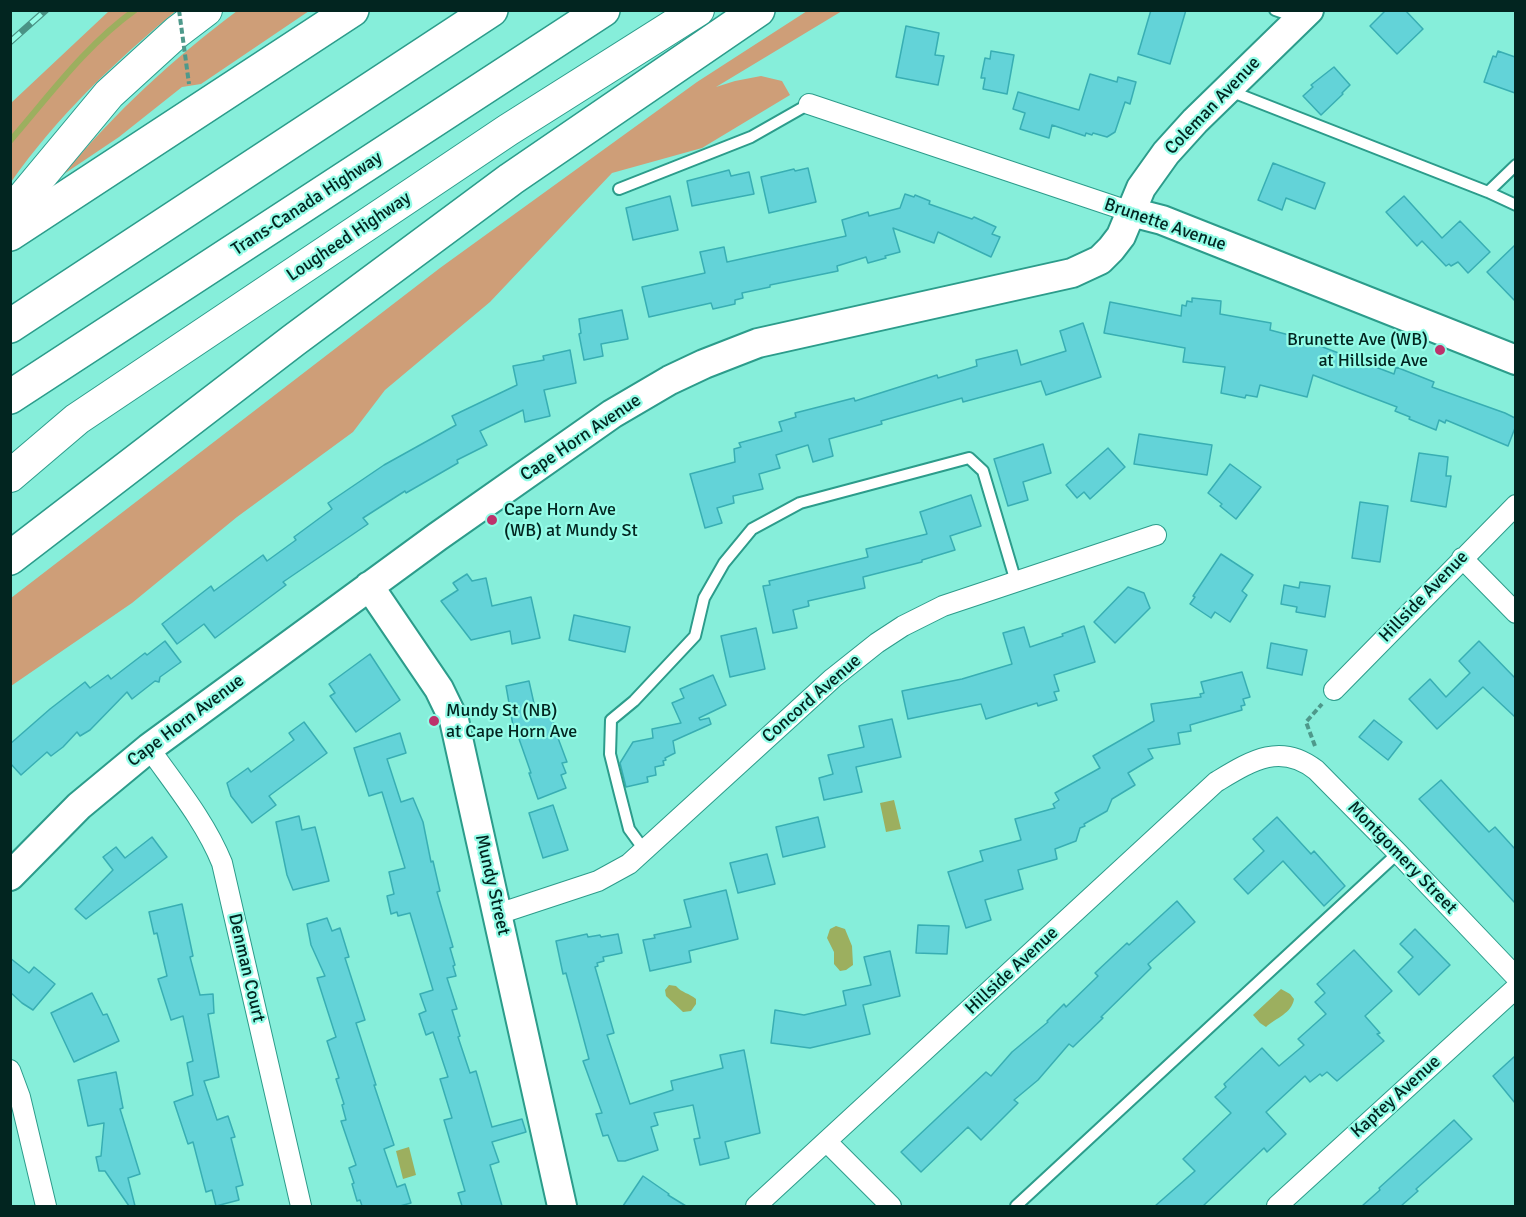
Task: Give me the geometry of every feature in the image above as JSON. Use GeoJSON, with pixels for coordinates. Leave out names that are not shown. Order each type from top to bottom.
{"type":"FeatureCollection","features":[{"type":"Feature","properties":{"kind":"highway"},"geometry":{"type":"LineString","coordinates":[[10,234],[352,10]]}},
{"type":"Feature","properties":{"kind":"highway"},"geometry":{"type":"LineString","coordinates":[[10,326],[491,10]]}},
{"type":"Feature","properties":{"kind":"highway","name":"Trans-Canada Highway"},"geometry":{"type":"LineString","coordinates":[[10,397],[603,10]]}},
{"type":"Feature","properties":{"kind":"highway"},"geometry":{"type":"LineString","coordinates":[[10,558],[294,340],[502,186],[758,10]]}},
{"type":"Feature","properties":{"kind":"main road"},"geometry":{"type":"LineString","coordinates":[[10,213],[109,94],[177,32],[206,10]]}},
{"type":"Feature","properties":{"kind":"main road","name":"Lougheed Highway"},"geometry":{"type":"LineString","coordinates":[[10,476],[77,419],[508,130],[698,10]]}},
{"type":"Feature","properties":{"kind":"street","name":"Coleman Avenue"},"geometry":{"type":"LineString","coordinates":[[1131,212],[1141,188],[1166,153],[1227,90],[1295,13]]}},
{"type":"Feature","properties":{"kind":"street","name":"Brunette Avenue"},"geometry":{"type":"LineString","coordinates":[[809,104],[1131,212],[1162,220],[1515,360]]}},
{"type":"Feature","properties":{"kind":"street","name":"Cape Horn Avenue"},"geometry":{"type":"LineString","coordinates":[[10,876],[79,806],[150,748],[369,586],[612,414],[670,380],[758,343],[1072,273],[1100,260],[1111,249],[1121,236],[1131,212]]}},
{"type":"Feature","properties":{"kind":"street","name":"Hillside Avenue"},"geometry":{"type":"LineString","coordinates":[[1334,690],[1515,505]]}},
{"type":"Feature","properties":{"kind":"street","name":"Concord Avenue"},"geometry":{"type":"LineString","coordinates":[[498,914],[598,880],[629,864],[832,678],[877,643],[923,615],[943,606],[1156,535]]}},
{"type":"Feature","properties":{"kind":"street"},"geometry":{"type":"LineString","coordinates":[[1462,558],[1515,613]]}},
{"type":"Feature","properties":{"kind":"street","name":"Mundy Street"},"geometry":{"type":"LineString","coordinates":[[369,586],[439,689],[452,713],[562,1206]]}},
{"type":"Feature","properties":{"kind":"street","name":"Denman Court"},"geometry":{"type":"LineString","coordinates":[[150,748],[203,826],[222,862],[301,1206]]}},
{"type":"Feature","properties":{"kind":"street","name":"Hillside Avenue"},"geometry":{"type":"LineString","coordinates":[[756,1206],[1216,782],[1243,765],[1278,754]]}},
{"type":"Feature","properties":{"kind":"street","name":"Montgomery Street"},"geometry":{"type":"LineString","coordinates":[[1278,754],[1303,760],[1316,770],[1515,977]]}},
{"type":"Feature","properties":{"kind":"street","name":"Kaptey Avenue"},"geometry":{"type":"LineString","coordinates":[[1281,1205],[1515,988]]}},
{"type":"Feature","properties":{"kind":"street"},"geometry":{"type":"LineString","coordinates":[[10,1071],[20,1097],[46,1206]]}},
{"type":"Feature","properties":{"kind":"street"},"geometry":{"type":"LineString","coordinates":[[827,1142],[891,1206]]}},
{"type":"Feature","properties":{"kind":"lane"},"geometry":{"type":"LineString","coordinates":[[1227,90],[1515,204]]}},
{"type":"Feature","properties":{"kind":"lane"},"geometry":{"type":"LineString","coordinates":[[620,189],[751,137],[809,104]]}},
{"type":"Feature","properties":{"kind":"lane"},"geometry":{"type":"LineString","coordinates":[[1488,192],[1515,165]]}},
{"type":"Feature","properties":{"kind":"lane"},"geometry":{"type":"LineString","coordinates":[[645,851],[629,829],[622,803],[610,754],[610,720],[634,701],[695,636],[704,598],[724,563],[752,529],[800,503],[969,458],[983,471],[1016,582]]}},
{"type":"Feature","properties":{"kind":"lane"},"geometry":{"type":"LineString","coordinates":[[1016,1206],[1398,853]]}},
{"type":"Feature","properties":{"kind":"path"},"geometry":{"type":"LineString","coordinates":[[179,10],[189,84]]}},
{"type":"Feature","properties":{"kind":"path"},"geometry":{"type":"LineString","coordinates":[[1303,760],[1316,754],[1306,723],[1334,690]]}},
{"type":"Feature","properties":{"kind":"shaded area"},"geometry":{"type":"Polygon","coordinates":[[[109,11],[176,11],[88,91],[47,135],[11,182],[11,103],[109,11]]]}},
{"type":"Feature","properties":{"kind":"shaded area"},"geometry":{"type":"Polygon","coordinates":[[[237,11],[309,11],[201,84],[182,87],[119,137],[64,174],[83,151],[146,87],[237,11]]]}},
{"type":"Feature","properties":{"kind":"shaded area"},"geometry":{"type":"Polygon","coordinates":[[[807,11],[842,11],[716,87],[761,76],[782,81],[790,95],[702,148],[612,173],[490,302],[385,390],[353,432],[237,517],[132,603],[11,686],[11,598],[440,268],[697,82],[807,11]]]}},
{"type":"Feature","properties":{"kind":"shaded area"},"geometry":{"type":"Polygon","coordinates":[[[894,800],[901,829],[886,832],[880,803],[894,800]]]}},
{"type":"Feature","properties":{"kind":"shaded area"},"geometry":{"type":"Polygon","coordinates":[[[836,926],[845,929],[852,946],[853,965],[840,971],[834,964],[834,952],[827,938],[830,929],[836,926]]]}},
{"type":"Feature","properties":{"kind":"shaded area"},"geometry":{"type":"Polygon","coordinates":[[[669,985],[676,986],[696,999],[696,1004],[691,1011],[683,1012],[666,996],[665,990],[669,985]]]}},
{"type":"Feature","properties":{"kind":"shaded area"},"geometry":{"type":"Polygon","coordinates":[[[1281,989],[1294,999],[1293,1004],[1287,1012],[1266,1027],[1253,1015],[1281,989]]]}},
{"type":"Feature","properties":{"kind":"shaded area"},"geometry":{"type":"Polygon","coordinates":[[[409,1147],[416,1175],[403,1179],[396,1151],[409,1147]]]}},
{"type":"Feature","properties":{"kind":"building"},"geometry":{"type":"Polygon","coordinates":[[[1151,10],[1186,10],[1170,64],[1138,54],[1151,10]]]}},
{"type":"Feature","properties":{"kind":"building"},"geometry":{"type":"Polygon","coordinates":[[[1386,10],[1405,10],[1423,29],[1397,54],[1370,26],[1386,10]]]}},
{"type":"Feature","properties":{"kind":"building"},"geometry":{"type":"Polygon","coordinates":[[[906,26],[939,33],[935,55],[944,56],[938,85],[896,77],[906,26]]]}},
{"type":"Feature","properties":{"kind":"building"},"geometry":{"type":"Polygon","coordinates":[[[991,51],[1014,55],[1007,94],[983,89],[985,78],[981,78],[985,58],[990,59],[991,51]]]}},
{"type":"Feature","properties":{"kind":"building"},"geometry":{"type":"Polygon","coordinates":[[[1498,51],[1515,57],[1515,93],[1484,82],[1493,56],[1496,57],[1498,51]]]}},
{"type":"Feature","properties":{"kind":"building"},"geometry":{"type":"Polygon","coordinates":[[[1334,67],[1350,85],[1321,115],[1303,96],[1313,87],[1311,85],[1334,67]]]}},
{"type":"Feature","properties":{"kind":"building"},"geometry":{"type":"Polygon","coordinates":[[[1090,74],[1117,82],[1118,77],[1136,82],[1130,104],[1125,102],[1115,132],[1107,137],[1093,133],[1092,135],[1086,133],[1085,136],[1052,125],[1049,138],[1020,129],[1025,113],[1013,109],[1018,92],[1079,110],[1090,74]]]}},
{"type":"Feature","properties":{"kind":"building"},"geometry":{"type":"Polygon","coordinates":[[[1273,163],[1325,183],[1315,209],[1286,198],[1282,210],[1258,200],[1273,163]]]}},
{"type":"Feature","properties":{"kind":"building"},"geometry":{"type":"Polygon","coordinates":[[[808,168],[816,202],[769,213],[761,177],[808,168]]]}},
{"type":"Feature","properties":{"kind":"building"},"geometry":{"type":"Polygon","coordinates":[[[729,170],[731,176],[749,172],[754,194],[692,206],[687,181],[729,170]]]}},
{"type":"Feature","properties":{"kind":"building"},"geometry":{"type":"Polygon","coordinates":[[[905,194],[914,197],[915,195],[930,201],[929,204],[972,219],[974,217],[996,227],[992,234],[1000,237],[991,257],[938,232],[934,243],[893,228],[900,252],[885,256],[886,258],[868,263],[866,257],[837,266],[838,271],[742,293],[743,298],[735,300],[735,304],[713,309],[711,303],[649,317],[642,287],[705,273],[700,252],[724,247],[727,262],[846,236],[842,220],[868,212],[869,216],[900,208],[905,194]]]}},
{"type":"Feature","properties":{"kind":"building"},"geometry":{"type":"Polygon","coordinates":[[[670,196],[678,230],[633,240],[626,208],[670,196]]]}},
{"type":"Feature","properties":{"kind":"building"},"geometry":{"type":"Polygon","coordinates":[[[1404,196],[1442,238],[1460,221],[1490,252],[1468,273],[1458,262],[1446,266],[1422,241],[1417,246],[1386,212],[1404,196]]]}},
{"type":"Feature","properties":{"kind":"building"},"geometry":{"type":"Polygon","coordinates":[[[1515,245],[1515,301],[1487,272],[1515,245]]]}},
{"type":"Feature","properties":{"kind":"building"},"geometry":{"type":"Polygon","coordinates":[[[1192,298],[1221,301],[1220,314],[1271,323],[1270,330],[1312,341],[1312,343],[1394,374],[1396,367],[1434,382],[1432,387],[1505,413],[1515,418],[1515,428],[1508,446],[1446,420],[1445,423],[1439,420],[1436,430],[1395,411],[1397,407],[1313,375],[1307,397],[1260,385],[1257,397],[1246,395],[1245,398],[1221,393],[1225,367],[1183,362],[1185,348],[1104,333],[1110,302],[1181,316],[1182,305],[1186,306],[1187,301],[1192,302],[1192,298]]]}},
{"type":"Feature","properties":{"kind":"building"},"geometry":{"type":"Polygon","coordinates":[[[622,310],[628,339],[601,344],[603,356],[584,360],[579,334],[581,333],[579,319],[622,310]]]}},
{"type":"Feature","properties":{"kind":"building"},"geometry":{"type":"Polygon","coordinates":[[[1083,323],[1101,377],[1046,395],[1041,381],[963,402],[962,398],[881,421],[882,424],[829,439],[833,456],[813,462],[808,445],[776,455],[780,468],[759,474],[763,489],[733,496],[734,503],[717,508],[722,523],[705,528],[690,474],[735,462],[734,449],[741,447],[739,443],[782,431],[779,422],[796,417],[795,413],[854,398],[855,401],[937,375],[938,378],[977,366],[976,360],[1017,350],[1021,365],[1066,351],[1060,331],[1083,323]]]}},
{"type":"Feature","properties":{"kind":"building"},"geometry":{"type":"Polygon","coordinates":[[[570,350],[576,383],[544,390],[550,416],[525,422],[523,410],[480,431],[487,445],[457,460],[458,463],[406,493],[405,491],[363,518],[368,524],[283,582],[286,585],[215,638],[204,624],[177,644],[162,624],[211,586],[214,591],[263,555],[267,561],[296,540],[294,537],[332,509],[328,503],[384,465],[456,425],[452,416],[517,385],[513,366],[544,360],[543,356],[570,350]]]}},
{"type":"Feature","properties":{"kind":"building"},"geometry":{"type":"Polygon","coordinates":[[[1139,434],[1212,445],[1207,475],[1134,464],[1139,434]]]}},
{"type":"Feature","properties":{"kind":"building"},"geometry":{"type":"Polygon","coordinates":[[[1043,444],[1051,473],[1023,482],[1028,500],[1008,506],[994,459],[1043,444]]]}},
{"type":"Feature","properties":{"kind":"building"},"geometry":{"type":"Polygon","coordinates":[[[1108,448],[1125,467],[1090,499],[1084,492],[1077,498],[1066,485],[1108,448]]]}},
{"type":"Feature","properties":{"kind":"building"},"geometry":{"type":"Polygon","coordinates":[[[1419,453],[1448,457],[1446,476],[1451,476],[1446,507],[1411,501],[1419,453]]]}},
{"type":"Feature","properties":{"kind":"building"},"geometry":{"type":"Polygon","coordinates":[[[1230,464],[1261,487],[1236,519],[1208,493],[1230,464]]]}},
{"type":"Feature","properties":{"kind":"building"},"geometry":{"type":"Polygon","coordinates":[[[971,495],[981,526],[950,536],[955,550],[922,560],[922,562],[863,577],[865,588],[808,601],[809,606],[793,610],[797,628],[773,633],[763,586],[770,585],[769,581],[868,557],[866,549],[927,534],[920,512],[971,495]]]}},
{"type":"Feature","properties":{"kind":"building"},"geometry":{"type":"Polygon","coordinates":[[[1360,502],[1388,506],[1380,562],[1352,558],[1360,502]]]}},
{"type":"Feature","properties":{"kind":"building"},"geometry":{"type":"Polygon","coordinates":[[[1221,554],[1253,575],[1242,591],[1247,595],[1230,622],[1215,612],[1211,618],[1190,604],[1221,554]]]}},
{"type":"Feature","properties":{"kind":"building"},"geometry":{"type":"Polygon","coordinates":[[[467,574],[472,581],[486,578],[492,606],[531,597],[540,638],[512,644],[510,631],[471,640],[441,601],[458,590],[453,583],[467,574]]]}},
{"type":"Feature","properties":{"kind":"building"},"geometry":{"type":"Polygon","coordinates":[[[1300,582],[1330,586],[1325,617],[1296,612],[1297,607],[1281,604],[1284,585],[1299,588],[1300,582]]]}},
{"type":"Feature","properties":{"kind":"building"},"geometry":{"type":"Polygon","coordinates":[[[1128,587],[1144,593],[1150,608],[1115,643],[1094,622],[1128,587]]]}},
{"type":"Feature","properties":{"kind":"building"},"geometry":{"type":"Polygon","coordinates":[[[574,615],[630,627],[625,652],[569,640],[574,615]]]}},
{"type":"Feature","properties":{"kind":"building"},"geometry":{"type":"Polygon","coordinates":[[[1084,626],[1095,662],[1054,675],[1059,691],[1054,692],[1057,700],[1038,706],[1037,703],[986,719],[981,704],[908,719],[902,691],[962,679],[1012,664],[1003,633],[1024,627],[1030,647],[1084,626]]]}},
{"type":"Feature","properties":{"kind":"building"},"geometry":{"type":"Polygon","coordinates":[[[756,628],[765,669],[730,677],[721,636],[756,628]]]}},
{"type":"Feature","properties":{"kind":"building"},"geometry":{"type":"Polygon","coordinates":[[[165,641],[181,662],[160,677],[159,682],[155,681],[132,699],[127,692],[90,730],[80,736],[77,732],[63,747],[51,756],[47,752],[21,775],[10,763],[10,744],[50,709],[85,682],[90,688],[108,675],[111,679],[165,641]]]}},
{"type":"Feature","properties":{"kind":"building"},"geometry":{"type":"Polygon","coordinates":[[[1479,641],[1515,678],[1515,717],[1483,687],[1437,729],[1409,699],[1430,679],[1446,697],[1470,673],[1459,661],[1479,641]]]}},
{"type":"Feature","properties":{"kind":"building"},"geometry":{"type":"Polygon","coordinates":[[[1271,643],[1307,650],[1302,675],[1267,668],[1271,643]]]}},
{"type":"Feature","properties":{"kind":"building"},"geometry":{"type":"Polygon","coordinates":[[[370,654],[400,700],[356,732],[330,696],[335,693],[329,684],[370,654]]]}},
{"type":"Feature","properties":{"kind":"building"},"geometry":{"type":"Polygon","coordinates":[[[1242,672],[1250,697],[1243,699],[1245,705],[1241,706],[1242,710],[1190,725],[1191,731],[1178,733],[1180,744],[1148,749],[1153,758],[1128,773],[1135,785],[1112,799],[1107,811],[1084,824],[1085,826],[1080,828],[1076,841],[1055,849],[1057,859],[1018,870],[1023,889],[985,900],[991,920],[966,928],[948,872],[983,861],[980,851],[1021,840],[1015,819],[1055,808],[1053,804],[1059,800],[1055,793],[1100,768],[1093,756],[1154,721],[1151,704],[1201,697],[1200,694],[1204,693],[1201,682],[1242,672]]]}},
{"type":"Feature","properties":{"kind":"building"},"geometry":{"type":"Polygon","coordinates":[[[713,675],[726,705],[699,718],[700,720],[709,718],[711,724],[673,741],[675,753],[665,758],[664,765],[655,767],[656,775],[647,777],[648,782],[626,787],[620,763],[633,742],[653,738],[652,729],[681,723],[672,703],[684,698],[680,689],[713,675]]]}},
{"type":"Feature","properties":{"kind":"building"},"geometry":{"type":"Polygon","coordinates":[[[529,681],[535,708],[550,705],[555,730],[567,762],[562,763],[566,773],[561,775],[566,788],[538,799],[518,736],[515,737],[506,686],[529,681]]]}},
{"type":"Feature","properties":{"kind":"building"},"geometry":{"type":"Polygon","coordinates":[[[892,719],[901,757],[856,767],[862,792],[824,800],[819,778],[833,774],[828,755],[864,747],[859,726],[892,719]]]}},
{"type":"Feature","properties":{"kind":"building"},"geometry":{"type":"Polygon","coordinates":[[[1374,720],[1402,742],[1388,760],[1359,737],[1374,720]]]}},
{"type":"Feature","properties":{"kind":"building"},"geometry":{"type":"Polygon","coordinates":[[[304,722],[327,753],[269,796],[276,805],[252,823],[231,796],[227,783],[248,768],[251,772],[294,740],[289,733],[304,722]]]}},
{"type":"Feature","properties":{"kind":"building"},"geometry":{"type":"Polygon","coordinates":[[[400,733],[406,753],[387,759],[401,802],[413,798],[423,822],[431,862],[433,861],[440,891],[437,892],[453,947],[450,948],[456,976],[447,978],[457,1009],[452,1010],[460,1036],[458,1037],[470,1073],[476,1071],[492,1127],[522,1119],[526,1132],[492,1142],[499,1162],[490,1165],[502,1206],[462,1206],[458,1193],[465,1191],[444,1120],[452,1118],[440,1079],[448,1077],[433,1032],[426,1035],[419,1014],[426,1011],[420,994],[433,990],[410,913],[398,916],[397,912],[391,914],[387,896],[394,894],[389,872],[405,868],[382,792],[369,796],[354,748],[400,733]]]}},
{"type":"Feature","properties":{"kind":"building"},"geometry":{"type":"Polygon","coordinates":[[[1441,780],[1489,832],[1495,827],[1515,849],[1515,903],[1419,799],[1441,780]]]}},
{"type":"Feature","properties":{"kind":"building"},"geometry":{"type":"Polygon","coordinates":[[[553,805],[568,850],[543,858],[529,813],[553,805]]]}},
{"type":"Feature","properties":{"kind":"building"},"geometry":{"type":"Polygon","coordinates":[[[299,816],[302,830],[315,827],[329,881],[293,890],[287,875],[276,822],[299,816]]]}},
{"type":"Feature","properties":{"kind":"building"},"geometry":{"type":"Polygon","coordinates":[[[818,817],[825,847],[783,857],[776,827],[818,817]]]}},
{"type":"Feature","properties":{"kind":"building"},"geometry":{"type":"Polygon","coordinates":[[[1277,817],[1311,854],[1314,851],[1345,886],[1324,906],[1283,861],[1248,894],[1234,879],[1264,851],[1253,839],[1277,817]]]}},
{"type":"Feature","properties":{"kind":"building"},"geometry":{"type":"Polygon","coordinates":[[[152,837],[167,857],[86,919],[75,909],[113,870],[103,857],[116,847],[125,858],[152,837]]]}},
{"type":"Feature","properties":{"kind":"building"},"geometry":{"type":"Polygon","coordinates":[[[767,854],[775,884],[738,893],[730,863],[767,854]]]}},
{"type":"Feature","properties":{"kind":"building"},"geometry":{"type":"Polygon","coordinates":[[[726,890],[738,939],[689,951],[691,962],[650,971],[643,940],[655,938],[654,935],[691,927],[684,900],[726,890]]]}},
{"type":"Feature","properties":{"kind":"building"},"geometry":{"type":"Polygon","coordinates":[[[1177,901],[1195,922],[1148,964],[1151,968],[1101,1017],[1103,1018],[1073,1047],[1069,1044],[1038,1080],[1014,1100],[1018,1103],[981,1140],[968,1127],[921,1172],[901,1152],[986,1072],[991,1076],[1012,1052],[1048,1022],[1064,1004],[1066,1007],[1098,976],[1095,973],[1177,901]]]}},
{"type":"Feature","properties":{"kind":"building"},"geometry":{"type":"Polygon","coordinates":[[[182,904],[193,956],[190,957],[200,995],[213,994],[214,1013],[208,1014],[219,1077],[204,1081],[217,1120],[228,1116],[235,1137],[231,1138],[243,1185],[236,1187],[239,1200],[216,1206],[212,1190],[206,1192],[193,1142],[188,1144],[174,1102],[193,1095],[187,1063],[193,1061],[183,1016],[171,1020],[158,979],[167,976],[157,933],[154,934],[149,912],[182,904]]]}},
{"type":"Feature","properties":{"kind":"building"},"geometry":{"type":"Polygon","coordinates":[[[327,918],[332,931],[340,928],[349,957],[345,958],[365,1020],[356,1023],[394,1145],[384,1149],[397,1187],[405,1184],[411,1203],[400,1206],[362,1206],[360,1200],[357,1201],[349,1168],[356,1165],[341,1121],[346,1120],[342,1105],[344,1104],[336,1079],[339,1078],[327,1041],[336,1037],[317,978],[325,976],[311,945],[307,924],[327,918]]]}},
{"type":"Feature","properties":{"kind":"building"},"geometry":{"type":"Polygon","coordinates":[[[918,925],[949,926],[947,954],[916,953],[918,925]]]}},
{"type":"Feature","properties":{"kind":"building"},"geometry":{"type":"Polygon","coordinates":[[[1415,929],[1450,965],[1419,995],[1398,972],[1413,957],[1400,944],[1415,929]]]}},
{"type":"Feature","properties":{"kind":"building"},"geometry":{"type":"Polygon","coordinates":[[[587,934],[588,937],[600,935],[601,937],[618,934],[622,953],[603,957],[604,961],[597,963],[598,966],[595,967],[614,1033],[607,1035],[630,1104],[673,1090],[671,1081],[723,1068],[720,1055],[744,1050],[760,1133],[725,1142],[729,1158],[700,1165],[694,1139],[700,1138],[693,1105],[654,1113],[658,1125],[651,1127],[658,1150],[625,1161],[618,1161],[608,1135],[603,1136],[596,1114],[602,1113],[583,1061],[589,1059],[566,973],[563,974],[556,941],[587,934]]]}},
{"type":"Feature","properties":{"kind":"building"},"geometry":{"type":"Polygon","coordinates":[[[1354,950],[1392,991],[1365,1016],[1384,1041],[1337,1081],[1327,1072],[1322,1076],[1320,1074],[1310,1082],[1305,1076],[1266,1112],[1286,1134],[1267,1152],[1264,1148],[1203,1206],[1155,1206],[1195,1171],[1183,1159],[1231,1113],[1215,1097],[1226,1087],[1224,1084],[1262,1048],[1279,1066],[1304,1045],[1298,1039],[1326,1014],[1315,1002],[1325,993],[1317,984],[1354,950]]]}},
{"type":"Feature","properties":{"kind":"building"},"geometry":{"type":"Polygon","coordinates":[[[890,951],[900,996],[863,1005],[870,1034],[810,1048],[771,1043],[775,1010],[804,1015],[846,1005],[843,991],[871,985],[864,957],[890,951]]]}},
{"type":"Feature","properties":{"kind":"building"},"geometry":{"type":"Polygon","coordinates":[[[10,958],[29,973],[34,967],[55,984],[33,1010],[10,992],[10,958]]]}},
{"type":"Feature","properties":{"kind":"building"},"geometry":{"type":"Polygon","coordinates":[[[92,993],[103,1015],[107,1014],[119,1041],[74,1062],[51,1013],[92,993]]]}},
{"type":"Feature","properties":{"kind":"building"},"geometry":{"type":"Polygon","coordinates":[[[1515,1056],[1515,1103],[1493,1076],[1515,1056]]]}},
{"type":"Feature","properties":{"kind":"building"},"geometry":{"type":"Polygon","coordinates":[[[116,1072],[123,1108],[120,1109],[140,1174],[128,1178],[135,1206],[129,1206],[105,1171],[99,1171],[96,1157],[101,1156],[104,1123],[88,1126],[78,1080],[116,1072]]]}},
{"type":"Feature","properties":{"kind":"building"},"geometry":{"type":"Polygon","coordinates":[[[1454,1120],[1472,1139],[1416,1189],[1418,1191],[1401,1206],[1362,1206],[1380,1190],[1379,1188],[1454,1120]]]}},
{"type":"Feature","properties":{"kind":"building"},"geometry":{"type":"Polygon","coordinates":[[[643,1176],[668,1195],[686,1206],[623,1206],[643,1176]]]}},
{"type":"Feature","properties":{"kind":"waterway"},"geometry":{"type":"LineString","coordinates":[[10,141],[84,55],[135,10]]}},
{"type":"Feature","properties":{"kind":"railway"},"geometry":{"type":"LineString","coordinates":[[10,42],[46,10]]}},
{"type":"Feature","properties":{"kind":"place","name":"Brunette Ave (WB) at Hillside Ave"},"geometry":{"type":"Point","coordinates":[1440,350]}},
{"type":"Feature","properties":{"kind":"place","name":"Cape Horn Ave (WB) at Mundy St"},"geometry":{"type":"Point","coordinates":[492,520]}},
{"type":"Feature","properties":{"kind":"place","name":"Mundy St (NB) at Cape Horn Ave"},"geometry":{"type":"Point","coordinates":[434,721]}}]}
